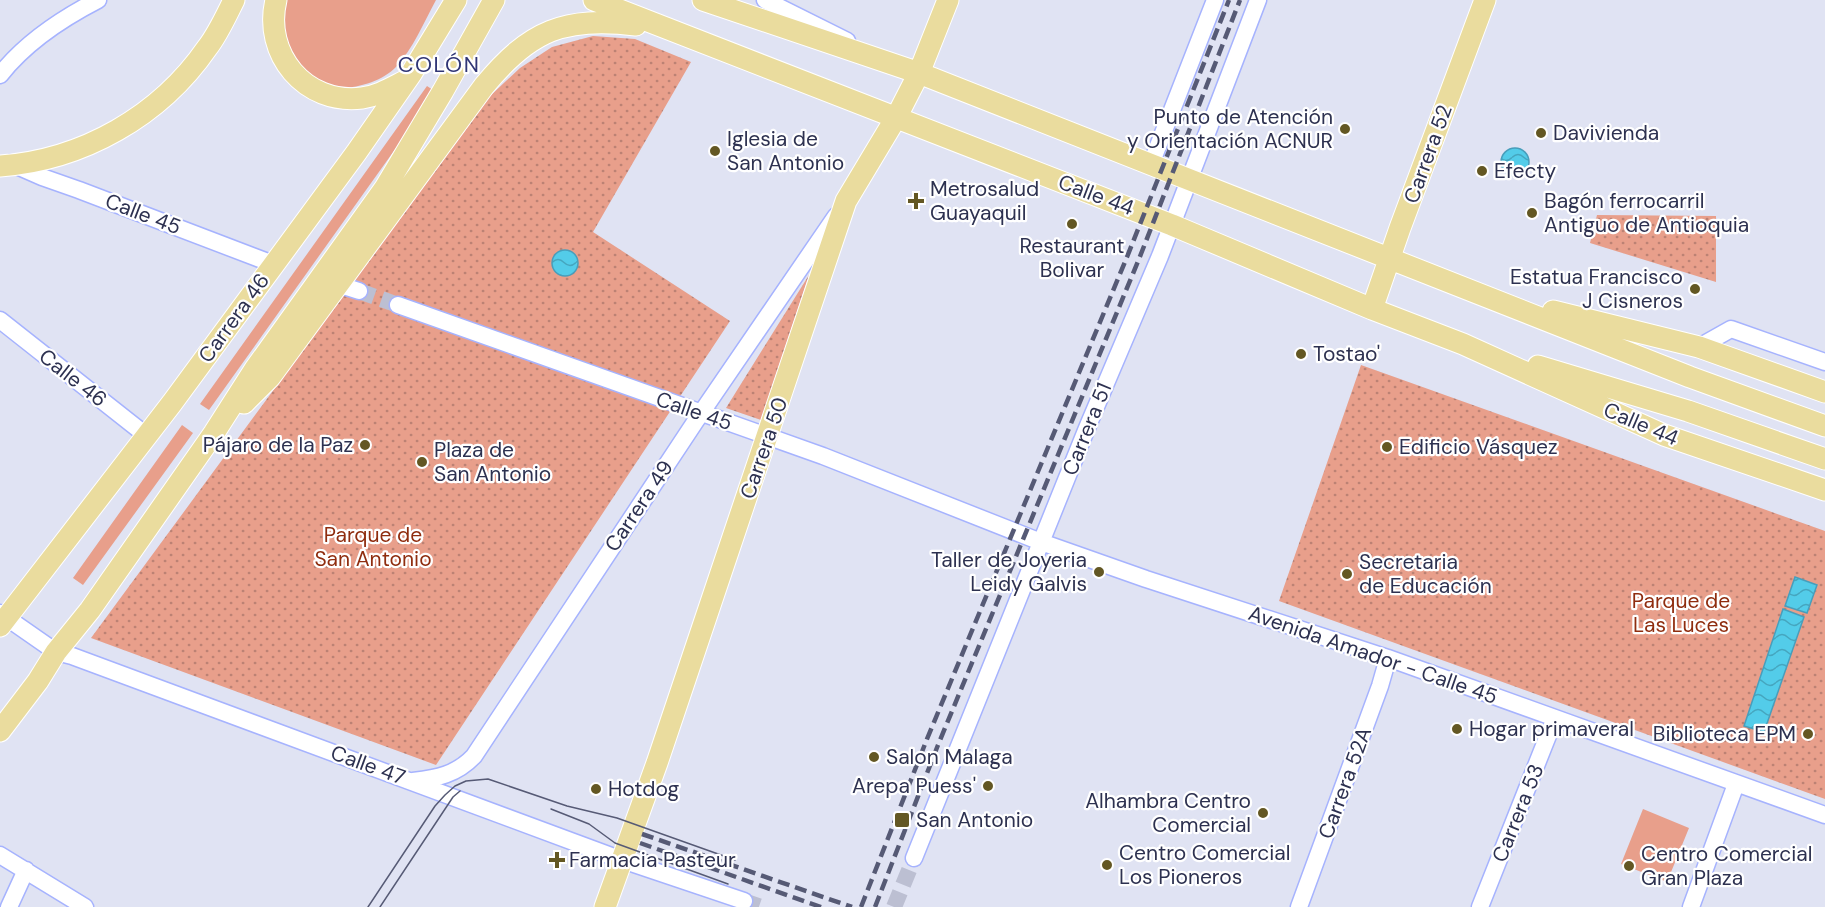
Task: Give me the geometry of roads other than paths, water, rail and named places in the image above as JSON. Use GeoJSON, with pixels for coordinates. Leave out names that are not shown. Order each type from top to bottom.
{"type":"FeatureCollection","features":[{"type":"Feature","properties":{"kind":"main road"},"geometry":{"type":"LineString","coordinates":[[215,0],[219,16],[218,31]]}},
{"type":"Feature","properties":{"kind":"main road"},"geometry":{"type":"LineString","coordinates":[[4,162],[55,157],[77,149],[100,140],[154,106],[175,88],[209,46],[234,0]]}},
{"type":"Feature","properties":{"kind":"main road"},"geometry":{"type":"LineString","coordinates":[[276,0],[273,24],[279,50],[289,68],[305,83],[331,96],[361,98],[375,95],[408,77]]}},
{"type":"Feature","properties":{"kind":"main road","name":"Carrera 46"},"geometry":{"type":"LineString","coordinates":[[2,619],[147,436],[356,153],[408,77],[456,0]]}},
{"type":"Feature","properties":{"kind":"main road"},"geometry":{"type":"LineString","coordinates":[[0,730],[38,681],[56,652],[90,610],[214,433],[255,369],[385,188],[494,0]]}},
{"type":"Feature","properties":{"kind":"main road","name":"Calle 44"},"geometry":{"type":"LineString","coordinates":[[594,0],[897,116],[1172,225],[1372,309],[1463,344],[1664,435],[1825,490]]}},
{"type":"Feature","properties":{"kind":"main road"},"geometry":{"type":"LineString","coordinates":[[703,0],[888,61],[1188,178],[1389,260],[1478,292],[1690,377],[1825,426]]}},
{"type":"Feature","properties":{"kind":"main road","name":"Carrera 50"},"geometry":{"type":"LineString","coordinates":[[605,907],[657,763],[846,201],[897,116],[919,73],[948,0]]}},
{"type":"Feature","properties":{"kind":"main road","name":"Carrera 52"},"geometry":{"type":"LineString","coordinates":[[1372,309],[1485,0]]}},
{"type":"Feature","properties":{"kind":"main road"},"geometry":{"type":"LineString","coordinates":[[214,433],[270,377],[484,86],[511,56],[546,32],[569,24],[589,21],[666,29]]}},
{"type":"Feature","properties":{"kind":"main road"},"geometry":{"type":"LineString","coordinates":[[1478,292],[1699,347],[1825,392]]}},
{"type":"Feature","properties":{"kind":"main road","name":"Calle 44"},"geometry":{"type":"LineString","coordinates":[[1463,344],[1688,411],[1825,459]]}},
{"type":"Feature","properties":{"kind":"street"},"geometry":{"type":"LineString","coordinates":[[0,75],[24,48],[51,28],[98,0]]}},
{"type":"Feature","properties":{"kind":"street"},"geometry":{"type":"LineString","coordinates":[[765,0],[888,61]]}},
{"type":"Feature","properties":{"kind":"street"},"geometry":{"type":"LineString","coordinates":[[1151,164],[1215,0]]}},
{"type":"Feature","properties":{"kind":"street","name":"Carrera 51"},"geometry":{"type":"LineString","coordinates":[[914,858],[1048,544],[1087,428],[1172,225],[1188,178],[1258,0]]}},
{"type":"Feature","properties":{"kind":"street","name":"Calle 45"},"geometry":{"type":"LineString","coordinates":[[4,162],[273,264]]}},
{"type":"Feature","properties":{"kind":"street","name":"Carrera 49"},"geometry":{"type":"LineString","coordinates":[[412,781],[450,775],[467,764],[474,756],[700,414],[846,201]]}},
{"type":"Feature","properties":{"kind":"street"},"geometry":{"type":"LineString","coordinates":[[337,284],[359,291]]}},
{"type":"Feature","properties":{"kind":"street","name":"Calle 45"},"geometry":{"type":"LineString","coordinates":[[398,305],[823,456],[1048,544]]}},
{"type":"Feature","properties":{"kind":"street","name":"Calle 46"},"geometry":{"type":"LineString","coordinates":[[0,320],[147,436]]}},
{"type":"Feature","properties":{"kind":"street"},"geometry":{"type":"LineString","coordinates":[[1699,347],[1731,330],[1825,362]]}},
{"type":"Feature","properties":{"kind":"street","name":"Avenida Amador - Calle 45"},"geometry":{"type":"LineString","coordinates":[[1048,544],[1146,579],[1388,658],[1825,815]]}},
{"type":"Feature","properties":{"kind":"street","name":"Calle 47"},"geometry":{"type":"LineString","coordinates":[[2,619],[56,652],[622,860],[744,901]]}},
{"type":"Feature","properties":{"kind":"street","name":"Carrera 52A"},"geometry":{"type":"LineString","coordinates":[[1299,907],[1380,687],[1388,658]]}},
{"type":"Feature","properties":{"kind":"street","name":"Carrera 53"},"geometry":{"type":"LineString","coordinates":[[1480,907],[1555,718]]}},
{"type":"Feature","properties":{"kind":"street"},"geometry":{"type":"LineString","coordinates":[[1691,907],[1736,784]]}},
{"type":"Feature","properties":{"kind":"street"},"geometry":{"type":"LineString","coordinates":[[0,855],[85,907]]}},
{"type":"Feature","properties":{"kind":"street"},"geometry":{"type":"LineString","coordinates":[[9,907],[26,870]]}},
{"type":"Feature","properties":{"kind":"water"},"geometry":{"type":"Polygon","coordinates":[[[1515,148],[1525,152],[1529,162],[1525,172],[1515,176],[1505,172],[1501,162],[1505,152],[1515,148]]]}},
{"type":"Feature","properties":{"kind":"water"},"geometry":{"type":"Polygon","coordinates":[[[565,250],[575,253],[578,263],[575,273],[565,276],[555,273],[552,263],[555,253],[565,250]]]}},
{"type":"Feature","properties":{"kind":"water"},"geometry":{"type":"Polygon","coordinates":[[[1795,577],[1817,585],[1807,613],[1785,606],[1795,577]]]}},
{"type":"Feature","properties":{"kind":"water"},"geometry":{"type":"Polygon","coordinates":[[[1783,609],[1804,617],[1764,732],[1744,726],[1783,609]]]}},
{"type":"Feature","properties":{"kind":"tunnel"},"geometry":{"type":"LineString","coordinates":[[359,291],[398,305]]}},
{"type":"Feature","properties":{"kind":"tunnel"},"geometry":{"type":"LineString","coordinates":[[894,907],[914,858]]}},
{"type":"Feature","properties":{"kind":"tunnel"},"geometry":{"type":"LineString","coordinates":[[744,901],[761,907]]}},
{"type":"Feature","properties":{"kind":"tram line"},"geometry":{"type":"LineString","coordinates":[[368,907],[435,806],[455,786],[466,781],[488,779],[567,806],[617,818],[735,860]]}},
{"type":"Feature","properties":{"kind":"tram line"},"geometry":{"type":"LineString","coordinates":[[380,907],[453,797],[460,791]]}},
{"type":"Feature","properties":{"kind":"tram line"},"geometry":{"type":"LineString","coordinates":[[551,809],[589,824],[615,843],[728,884]]}},
{"type":"Feature","properties":{"kind":"railway"},"geometry":{"type":"LineString","coordinates":[[861,907],[927,739],[1127,257],[1229,0]]}},
{"type":"Feature","properties":{"kind":"railway"},"geometry":{"type":"LineString","coordinates":[[875,907],[938,745],[1139,259],[1240,0]]}},
{"type":"Feature","properties":{"kind":"railway"},"geometry":{"type":"LineString","coordinates":[[642,834],[852,907]]}},
{"type":"Feature","properties":{"kind":"railway"},"geometry":{"type":"LineString","coordinates":[[640,843],[821,907]]}},
{"type":"Feature","properties":{"kind":"place","name":"Punto de Atención y Orientación ACNUR"},"geometry":{"type":"Point","coordinates":[1345,129]}},
{"type":"Feature","properties":{"kind":"place","name":"Davivienda"},"geometry":{"type":"Point","coordinates":[1541,133]}},
{"type":"Feature","properties":{"kind":"place","name":"Iglesia de San Antonio"},"geometry":{"type":"Point","coordinates":[715,151]}},
{"type":"Feature","properties":{"kind":"place","name":"Efecty"},"geometry":{"type":"Point","coordinates":[1482,171]}},
{"type":"Feature","properties":{"kind":"place","name":"Metrosalud Guayaquil"},"geometry":{"type":"Point","coordinates":[916,201]}},
{"type":"Feature","properties":{"kind":"place","name":"Bagón ferrocarril Antiguo de Antioquia"},"geometry":{"type":"Point","coordinates":[1532,213]}},
{"type":"Feature","properties":{"kind":"place","name":"Restaurant Bolivar"},"geometry":{"type":"Point","coordinates":[1072,224]}},
{"type":"Feature","properties":{"kind":"place","name":"Estatua Francisco J Cisneros"},"geometry":{"type":"Point","coordinates":[1695,289]}},
{"type":"Feature","properties":{"kind":"place","name":"Tostao'"},"geometry":{"type":"Point","coordinates":[1301,354]}},
{"type":"Feature","properties":{"kind":"place","name":"Pájaro de la Paz"},"geometry":{"type":"Point","coordinates":[365,445]}},
{"type":"Feature","properties":{"kind":"place","name":"Edificio Vásquez"},"geometry":{"type":"Point","coordinates":[1387,447]}},
{"type":"Feature","properties":{"kind":"place","name":"Plaza de San Antonio"},"geometry":{"type":"Point","coordinates":[422,462]}},
{"type":"Feature","properties":{"kind":"place","name":"Taller de Joyeria Leidy Galvis"},"geometry":{"type":"Point","coordinates":[1099,572]}},
{"type":"Feature","properties":{"kind":"place","name":"Secretaria de Educación"},"geometry":{"type":"Point","coordinates":[1347,574]}},
{"type":"Feature","properties":{"kind":"place","name":"Hogar primaveral"},"geometry":{"type":"Point","coordinates":[1457,729]}},
{"type":"Feature","properties":{"kind":"place","name":"Biblioteca EPM"},"geometry":{"type":"Point","coordinates":[1808,734]}},
{"type":"Feature","properties":{"kind":"place","name":"Salon Malaga"},"geometry":{"type":"Point","coordinates":[874,757]}},
{"type":"Feature","properties":{"kind":"place","name":"Arepa Puess'"},"geometry":{"type":"Point","coordinates":[988,786]}},
{"type":"Feature","properties":{"kind":"place","name":"Hotdog"},"geometry":{"type":"Point","coordinates":[596,789]}},
{"type":"Feature","properties":{"kind":"place","name":"Alhambra Centro Comercial"},"geometry":{"type":"Point","coordinates":[1263,813]}},
{"type":"Feature","properties":{"kind":"place","name":"San Antonio"},"geometry":{"type":"Point","coordinates":[902,820]}},
{"type":"Feature","properties":{"kind":"place","name":"Farmacia Pasteur"},"geometry":{"type":"Point","coordinates":[557,860]}},
{"type":"Feature","properties":{"kind":"place","name":"Centro Comercial Los Pioneros"},"geometry":{"type":"Point","coordinates":[1107,865]}},
{"type":"Feature","properties":{"kind":"place","name":"Centro Comercial Gran Plaza"},"geometry":{"type":"Point","coordinates":[1629,866]}},
{"type":"Feature","properties":{"kind":"district","name":"COLÓN"},"geometry":{"type":"Point","coordinates":[439,64]}},
{"type":"Feature","properties":{"kind":"park label","name":"Parque de San Antonio"},"geometry":{"type":"Point","coordinates":[373,547]}},
{"type":"Feature","properties":{"kind":"park label","name":"Parque de Las Luces"},"geometry":{"type":"Point","coordinates":[1681,613]}}]}
